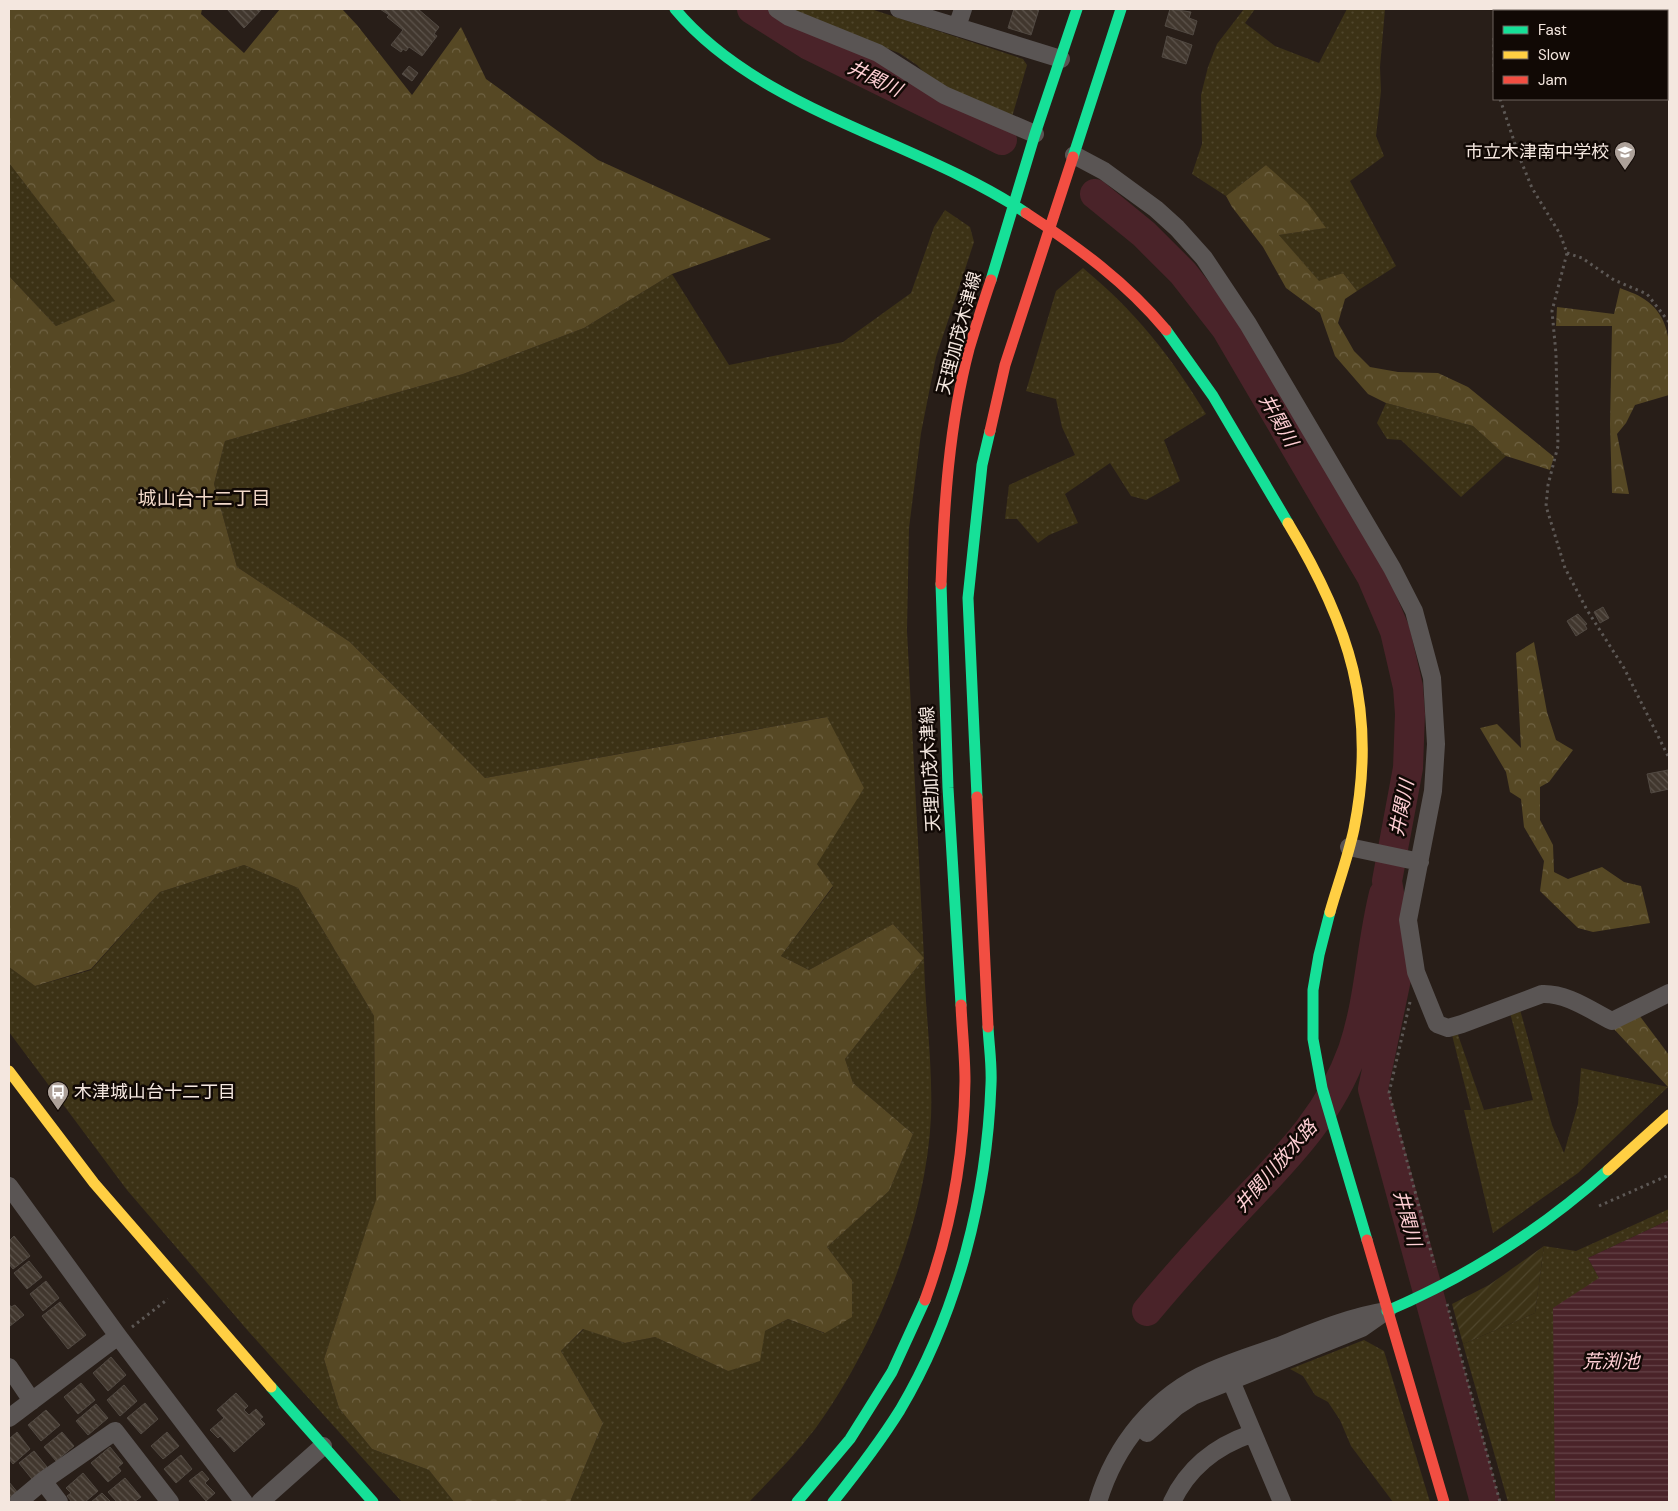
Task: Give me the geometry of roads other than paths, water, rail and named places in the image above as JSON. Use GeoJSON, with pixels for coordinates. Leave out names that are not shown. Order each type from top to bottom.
{"type":"FeatureCollection","features":[{"type":"Feature","properties":{"kind":"main road"},"geometry":{"type":"LineString","coordinates":[[675,9],[714,50],[758,79],[841,121],[982,186],[1075,243],[1103,265],[1148,309],[1174,339],[1204,384],[1277,505],[1338,613],[1358,685],[1363,735],[1363,764],[1349,847],[1321,950],[1313,990],[1312,1012],[1315,1050],[1322,1088],[1347,1166],[1387,1311],[1444,1502]]}},
{"type":"Feature","properties":{"kind":"main road","name":"天理加茂木津線"},"geometry":{"type":"LineString","coordinates":[[797,1502],[850,1439],[892,1372],[925,1300],[938,1263],[956,1191],[964,1117],[965,1080],[948,788],[940,595],[941,552],[948,467],[960,388],[969,350],[1035,134],[1077,9]]}},
{"type":"Feature","properties":{"kind":"main road"},"geometry":{"type":"LineString","coordinates":[[833,1502],[866,1462],[887,1431],[924,1366],[953,1298],[974,1228],[981,1192],[990,1119],[990,1045],[976,804],[968,598],[975,519],[989,429],[1005,365],[1121,9]]}},
{"type":"Feature","properties":{"kind":"main road"},"geometry":{"type":"LineString","coordinates":[[9,1071],[79,1165],[144,1245],[372,1502]]}},
{"type":"Feature","properties":{"kind":"main road"},"geometry":{"type":"LineString","coordinates":[[1387,1311],[1413,1301],[1439,1287],[1492,1257],[1534,1229],[1622,1160],[1669,1115]]}},
{"type":"Feature","properties":{"kind":"street"},"geometry":{"type":"LineString","coordinates":[[777,9],[789,17],[878,53],[944,96],[1035,134]]}},
{"type":"Feature","properties":{"kind":"street"},"geometry":{"type":"LineString","coordinates":[[899,9],[1061,59]]}},
{"type":"Feature","properties":{"kind":"street"},"geometry":{"type":"LineString","coordinates":[[957,27],[963,9]]}},
{"type":"Feature","properties":{"kind":"street"},"geometry":{"type":"LineString","coordinates":[[1074,155],[1104,171],[1156,209],[1177,228],[1204,258],[1243,316],[1404,589],[1426,648],[1435,701],[1436,744],[1433,791],[1408,920],[1416,972],[1434,1020],[1441,1027],[1448,1028],[1542,994],[1553,993],[1568,998],[1612,1021],[1669,993]]}},
{"type":"Feature","properties":{"kind":"street"},"geometry":{"type":"LineString","coordinates":[[1349,847],[1418,862]]}},
{"type":"Feature","properties":{"kind":"street"},"geometry":{"type":"LineString","coordinates":[[9,1186],[118,1336],[244,1502]]}},
{"type":"Feature","properties":{"kind":"street"},"geometry":{"type":"LineString","coordinates":[[1098,1502],[1115,1460],[1140,1424],[1172,1393],[1191,1381],[1227,1373],[1362,1328],[1387,1311]]}},
{"type":"Feature","properties":{"kind":"street"},"geometry":{"type":"LineString","coordinates":[[9,1418],[118,1336]]}},
{"type":"Feature","properties":{"kind":"street"},"geometry":{"type":"LineString","coordinates":[[9,1367],[32,1401]]}},
{"type":"Feature","properties":{"kind":"street"},"geometry":{"type":"LineString","coordinates":[[1227,1373],[1282,1502]]}},
{"type":"Feature","properties":{"kind":"street"},"geometry":{"type":"LineString","coordinates":[[1108,1502],[1123,1466],[1134,1448],[1153,1426],[1192,1396],[1227,1373]]}},
{"type":"Feature","properties":{"kind":"street"},"geometry":{"type":"LineString","coordinates":[[18,1502],[43,1481],[116,1431],[170,1502]]}},
{"type":"Feature","properties":{"kind":"street"},"geometry":{"type":"LineString","coordinates":[[1172,1502],[1186,1479],[1203,1460],[1223,1446],[1252,1434]]}},
{"type":"Feature","properties":{"kind":"street"},"geometry":{"type":"LineString","coordinates":[[260,1502],[323,1446]]}},
{"type":"Feature","properties":{"kind":"street"},"geometry":{"type":"LineString","coordinates":[[43,1481],[59,1502]]}},
{"type":"Feature","properties":{"kind":"water","name":"荒渕池"},"geometry":{"type":"Polygon","coordinates":[[[1669,1220],[1669,1502],[1555,1502],[1553,1308],[1599,1278],[1588,1258],[1669,1220]]]}},
{"type":"Feature","properties":{"kind":"waterway","name":"井関川"},"geometry":{"type":"LineString","coordinates":[[752,9],[809,45],[1002,140]]}},
{"type":"Feature","properties":{"kind":"waterway","name":"井関川"},"geometry":{"type":"LineString","coordinates":[[1095,194],[1144,234],[1183,273],[1226,328],[1372,577],[1395,631],[1408,687],[1410,714],[1408,768],[1387,881],[1400,960],[1373,1089],[1485,1502]]}},
{"type":"Feature","properties":{"kind":"waterway","name":"井関川放水路"},"geometry":{"type":"LineString","coordinates":[[1147,1311],[1289,1154],[1332,1096],[1353,1050],[1359,1031],[1384,894]]}},
{"type":"Feature","properties":{"kind":"place","name":"市立木津南中学校"},"geometry":{"type":"Point","coordinates":[1625,171]}},
{"type":"Feature","properties":{"kind":"place","name":"木津城山台十二丁目"},"geometry":{"type":"Point","coordinates":[58,1111]}},
{"type":"Feature","properties":{"kind":"district","name":"城山台十二丁目"},"geometry":{"type":"Point","coordinates":[204,498]}}]}
